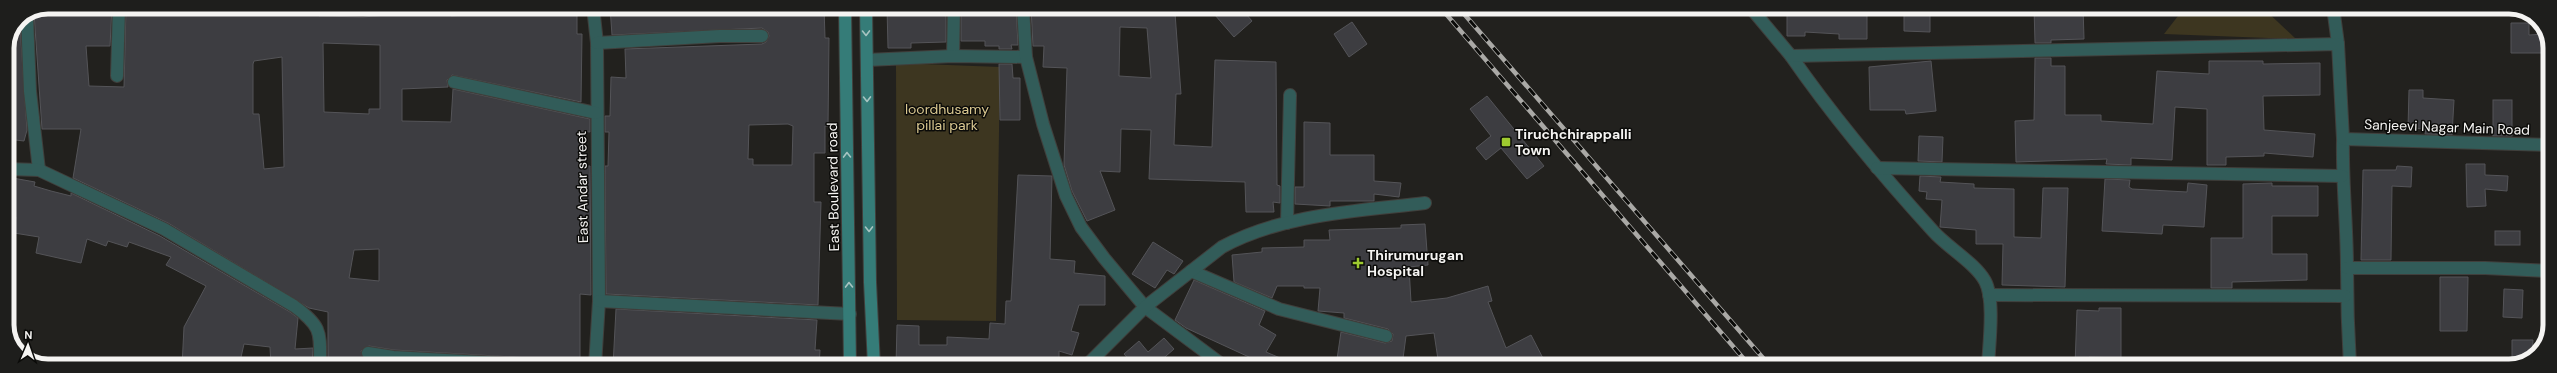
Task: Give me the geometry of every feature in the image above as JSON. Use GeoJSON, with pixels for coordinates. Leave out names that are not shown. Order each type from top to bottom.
{"type":"FeatureCollection","features":[{"type":"Feature","properties":{"kind":"main road","name":"East Boulevard road"},"geometry":{"type":"LineString","coordinates":[[845,14],[850,359]]}},
{"type":"Feature","properties":{"kind":"main road"},"geometry":{"type":"LineString","coordinates":[[866,14],[870,282],[874,359]]}},
{"type":"Feature","properties":{"kind":"street"},"geometry":{"type":"LineString","coordinates":[[117,76],[119,14]]}},
{"type":"Feature","properties":{"kind":"street","name":"East Andar street"},"geometry":{"type":"LineString","coordinates":[[594,14],[597,43],[596,113],[599,301],[596,359]]}},
{"type":"Feature","properties":{"kind":"street"},"geometry":{"type":"LineString","coordinates":[[954,14],[954,56]]}},
{"type":"Feature","properties":{"kind":"street"},"geometry":{"type":"LineString","coordinates":[[1023,14],[1026,57],[1043,124],[1073,212],[1104,258],[1145,307],[1215,359]]}},
{"type":"Feature","properties":{"kind":"street"},"geometry":{"type":"LineString","coordinates":[[1756,14],[1791,56],[1821,100],[1877,168],[1934,232],[1982,277],[1989,295],[1988,359]]}},
{"type":"Feature","properties":{"kind":"street"},"geometry":{"type":"LineString","coordinates":[[2334,14],[2338,44],[2343,139],[2342,176],[2347,268],[2345,296],[2350,359]]}},
{"type":"Feature","properties":{"kind":"street"},"geometry":{"type":"LineString","coordinates":[[27,21],[30,92],[39,170]]}},
{"type":"Feature","properties":{"kind":"street"},"geometry":{"type":"LineString","coordinates":[[597,43],[720,36],[762,36]]}},
{"type":"Feature","properties":{"kind":"street"},"geometry":{"type":"LineString","coordinates":[[1791,56],[2338,44]]}},
{"type":"Feature","properties":{"kind":"street"},"geometry":{"type":"LineString","coordinates":[[867,60],[954,56],[1026,57]]}},
{"type":"Feature","properties":{"kind":"street"},"geometry":{"type":"LineString","coordinates":[[454,82],[596,113]]}},
{"type":"Feature","properties":{"kind":"street"},"geometry":{"type":"LineString","coordinates":[[1288,223],[1290,95]]}},
{"type":"Feature","properties":{"kind":"street","name":"Sanjeevi Nagar Main Road"},"geometry":{"type":"LineString","coordinates":[[2343,139],[2543,145]]}},
{"type":"Feature","properties":{"kind":"street"},"geometry":{"type":"LineString","coordinates":[[1877,168],[2342,176]]}},
{"type":"Feature","properties":{"kind":"street"},"geometry":{"type":"LineString","coordinates":[[14,169],[39,170],[164,229],[294,306],[312,320],[320,334],[320,359]]}},
{"type":"Feature","properties":{"kind":"street"},"geometry":{"type":"LineString","coordinates":[[1093,359],[1145,307],[1191,271],[1233,241],[1288,223],[1318,216],[1425,203]]}},
{"type":"Feature","properties":{"kind":"street"},"geometry":{"type":"LineString","coordinates":[[2347,268],[2485,268],[2543,271]]}},
{"type":"Feature","properties":{"kind":"street"},"geometry":{"type":"LineString","coordinates":[[1191,271],[1279,309],[1386,336]]}},
{"type":"Feature","properties":{"kind":"street"},"geometry":{"type":"LineString","coordinates":[[1989,295],[2345,296]]}},
{"type":"Feature","properties":{"kind":"street"},"geometry":{"type":"LineString","coordinates":[[599,301],[850,314]]}},
{"type":"Feature","properties":{"kind":"street"},"geometry":{"type":"LineString","coordinates":[[368,353],[393,357],[427,359]]}},
{"type":"Feature","properties":{"kind":"green space"},"geometry":{"type":"Polygon","coordinates":[[[2180,14],[2269,14],[2296,39],[2164,34],[2180,14]]]}},
{"type":"Feature","properties":{"kind":"green space","name":"loordhusamy pillai park"},"geometry":{"type":"Polygon","coordinates":[[[896,63],[1000,67],[996,321],[897,320],[896,63]]]}},
{"type":"Feature","properties":{"kind":"building"},"geometry":{"type":"Polygon","coordinates":[[[112,14],[110,46],[86,46],[89,86],[124,87],[126,14],[319,14],[319,16],[363,17],[387,14],[451,14],[451,16],[480,14],[577,14],[577,34],[582,34],[581,102],[452,75],[447,80],[448,87],[402,89],[402,121],[451,122],[453,89],[590,119],[590,132],[580,131],[579,166],[590,166],[591,295],[580,294],[580,359],[547,359],[394,350],[369,346],[361,351],[364,359],[328,359],[328,312],[309,308],[168,223],[73,178],[81,129],[42,129],[34,17],[42,15],[112,14]],[[323,43],[324,112],[369,114],[369,109],[380,109],[380,45],[323,43]],[[282,57],[254,61],[253,64],[253,114],[259,114],[264,169],[284,167],[282,57]],[[379,249],[354,250],[349,278],[379,281],[379,249]]]}},
{"type":"Feature","properties":{"kind":"building"},"geometry":{"type":"Polygon","coordinates":[[[610,14],[824,14],[825,38],[829,38],[828,126],[825,126],[825,153],[814,153],[814,202],[821,202],[818,305],[606,294],[605,166],[608,166],[609,132],[605,132],[605,116],[610,116],[611,77],[626,78],[625,49],[762,44],[766,42],[769,36],[768,32],[762,28],[612,35],[610,14]],[[788,124],[749,125],[748,159],[753,159],[753,165],[792,165],[793,126],[788,124]]]}},
{"type":"Feature","properties":{"kind":"building"},"geometry":{"type":"Polygon","coordinates":[[[887,14],[946,14],[946,42],[911,43],[911,48],[888,48],[887,14]]]}},
{"type":"Feature","properties":{"kind":"building"},"geometry":{"type":"Polygon","coordinates":[[[961,14],[1016,14],[1018,45],[1011,45],[1012,49],[999,49],[999,46],[985,46],[985,41],[961,41],[961,14]]]}},
{"type":"Feature","properties":{"kind":"building"},"geometry":{"type":"Polygon","coordinates":[[[1031,14],[1175,14],[1181,94],[1176,94],[1174,145],[1212,147],[1215,60],[1276,62],[1277,185],[1280,186],[1280,203],[1273,202],[1274,212],[1246,212],[1245,182],[1149,179],[1151,130],[1121,129],[1120,172],[1100,171],[1115,210],[1087,221],[1072,191],[1064,165],[1067,68],[1043,67],[1044,46],[1033,46],[1031,14]],[[1120,27],[1119,76],[1151,78],[1147,28],[1120,27]]]}},
{"type":"Feature","properties":{"kind":"building"},"geometry":{"type":"Polygon","coordinates":[[[1214,14],[1246,14],[1252,21],[1234,37],[1214,14]]]}},
{"type":"Feature","properties":{"kind":"building"},"geometry":{"type":"Polygon","coordinates":[[[1787,14],[1867,14],[1867,39],[1839,39],[1839,34],[1805,32],[1805,36],[1787,36],[1787,14]]]}},
{"type":"Feature","properties":{"kind":"building"},"geometry":{"type":"Polygon","coordinates":[[[1904,14],[1930,14],[1930,32],[1904,31],[1904,14]]]}},
{"type":"Feature","properties":{"kind":"building"},"geometry":{"type":"Polygon","coordinates":[[[2034,14],[2083,14],[2084,39],[2051,40],[2051,43],[2035,43],[2034,14]]]}},
{"type":"Feature","properties":{"kind":"building"},"geometry":{"type":"Polygon","coordinates":[[[1352,22],[1367,44],[1349,57],[1334,34],[1352,22]]]}},
{"type":"Feature","properties":{"kind":"building"},"geometry":{"type":"Polygon","coordinates":[[[2511,23],[2529,23],[2529,35],[2540,34],[2542,40],[2543,53],[2511,53],[2511,23]]]}},
{"type":"Feature","properties":{"kind":"building"},"geometry":{"type":"Polygon","coordinates":[[[20,29],[27,130],[24,141],[14,140],[14,48],[20,29]]]}},
{"type":"Feature","properties":{"kind":"building"},"geometry":{"type":"Polygon","coordinates":[[[2035,58],[2051,58],[2051,66],[2065,66],[2065,115],[2101,115],[2101,121],[2153,124],[2157,71],[2209,74],[2209,61],[2263,61],[2263,64],[2320,63],[2320,95],[2263,96],[2264,130],[2315,134],[2313,157],[2264,153],[2264,156],[2226,157],[2226,165],[2207,165],[2207,109],[2175,107],[2172,160],[2131,158],[2131,165],[2106,164],[2107,159],[2016,162],[2015,121],[2034,120],[2035,58]]]}},
{"type":"Feature","properties":{"kind":"building"},"geometry":{"type":"Polygon","coordinates":[[[1931,61],[1936,111],[1906,114],[1905,110],[1870,110],[1869,67],[1931,61]]]}},
{"type":"Feature","properties":{"kind":"building"},"geometry":{"type":"Polygon","coordinates":[[[999,64],[1012,64],[1013,78],[1020,78],[1020,120],[1000,120],[999,64]]]}},
{"type":"Feature","properties":{"kind":"building"},"geometry":{"type":"Polygon","coordinates":[[[2409,90],[2423,90],[2423,98],[2454,100],[2452,135],[2425,134],[2426,129],[2408,128],[2409,90]]]}},
{"type":"Feature","properties":{"kind":"building"},"geometry":{"type":"Polygon","coordinates":[[[1487,96],[1544,166],[1527,179],[1501,148],[1486,160],[1476,148],[1491,136],[1470,109],[1487,96]]]}},
{"type":"Feature","properties":{"kind":"building"},"geometry":{"type":"Polygon","coordinates":[[[2493,100],[2512,100],[2512,136],[2493,136],[2493,100]]]}},
{"type":"Feature","properties":{"kind":"building"},"geometry":{"type":"Polygon","coordinates":[[[1304,122],[1330,123],[1330,155],[1374,155],[1374,181],[1401,183],[1399,197],[1374,194],[1374,201],[1330,201],[1330,206],[1295,204],[1295,187],[1304,187],[1304,122]]]}},
{"type":"Feature","properties":{"kind":"building"},"geometry":{"type":"Polygon","coordinates":[[[1919,136],[1943,137],[1942,162],[1918,161],[1919,136]]]}},
{"type":"Feature","properties":{"kind":"building"},"geometry":{"type":"Polygon","coordinates":[[[2466,164],[2485,164],[2485,175],[2508,176],[2507,191],[2485,189],[2486,206],[2467,207],[2466,164]]]}},
{"type":"Feature","properties":{"kind":"building"},"geometry":{"type":"Polygon","coordinates":[[[2397,166],[2412,167],[2411,187],[2392,186],[2391,260],[2361,260],[2363,170],[2396,170],[2397,166]]]}},
{"type":"Feature","properties":{"kind":"building"},"geometry":{"type":"Polygon","coordinates":[[[1018,175],[1052,176],[1050,259],[1075,261],[1074,273],[1105,276],[1105,305],[1079,305],[1071,331],[1079,333],[1072,355],[1059,351],[1059,359],[896,359],[897,325],[919,326],[919,345],[947,345],[947,337],[989,339],[990,323],[1005,324],[1006,301],[1011,301],[1018,175]]]}},
{"type":"Feature","properties":{"kind":"building"},"geometry":{"type":"Polygon","coordinates":[[[1920,176],[1941,177],[1940,182],[1974,184],[1974,188],[2014,189],[2014,237],[2041,238],[2043,188],[2068,188],[2065,287],[2002,285],[2003,244],[1976,244],[1976,230],[1940,227],[1942,200],[1926,199],[1927,192],[1919,191],[1920,176]]]}},
{"type":"Feature","properties":{"kind":"building"},"geometry":{"type":"Polygon","coordinates":[[[14,178],[35,182],[34,186],[51,191],[71,196],[71,193],[160,236],[290,312],[298,318],[295,349],[313,348],[312,359],[271,359],[270,347],[244,344],[241,359],[182,359],[184,327],[206,286],[166,265],[171,257],[129,242],[127,247],[108,241],[106,246],[87,239],[81,263],[36,253],[39,237],[14,233],[16,217],[14,217],[14,178]]]}},
{"type":"Feature","properties":{"kind":"building"},"geometry":{"type":"Polygon","coordinates":[[[2105,179],[2130,180],[2129,187],[2132,189],[2187,192],[2188,183],[2207,185],[2204,227],[2163,225],[2162,234],[2102,231],[2105,179]]]}},
{"type":"Feature","properties":{"kind":"building"},"geometry":{"type":"Polygon","coordinates":[[[2272,183],[2272,186],[2318,186],[2318,216],[2272,216],[2272,254],[2307,254],[2307,280],[2232,282],[2232,288],[2211,288],[2211,238],[2243,238],[2243,184],[2272,183]]]}},
{"type":"Feature","properties":{"kind":"building"},"geometry":{"type":"Polygon","coordinates":[[[1425,224],[1428,265],[1409,267],[1411,302],[1447,298],[1488,286],[1492,301],[1488,302],[1506,348],[1531,335],[1543,359],[1438,359],[1434,333],[1406,336],[1403,359],[1337,359],[1341,332],[1385,343],[1392,341],[1393,334],[1388,329],[1344,318],[1344,313],[1318,311],[1320,288],[1304,288],[1304,286],[1277,286],[1272,298],[1234,282],[1232,255],[1262,252],[1262,248],[1304,247],[1304,240],[1330,240],[1329,230],[1401,228],[1401,225],[1425,224]]]}},
{"type":"Feature","properties":{"kind":"building"},"geometry":{"type":"Polygon","coordinates":[[[2495,231],[2520,231],[2520,245],[2495,245],[2495,231]]]}},
{"type":"Feature","properties":{"kind":"building"},"geometry":{"type":"Polygon","coordinates":[[[1153,242],[1183,261],[1174,274],[1167,270],[1155,288],[1132,274],[1153,242]]]}},
{"type":"Feature","properties":{"kind":"building"},"geometry":{"type":"Polygon","coordinates":[[[2440,277],[2468,277],[2467,331],[2440,331],[2440,277]]]}},
{"type":"Feature","properties":{"kind":"building"},"geometry":{"type":"Polygon","coordinates":[[[1194,280],[1265,311],[1259,325],[1276,335],[1266,352],[1282,359],[1248,359],[1249,357],[1186,328],[1175,320],[1194,280]]]}},
{"type":"Feature","properties":{"kind":"building"},"geometry":{"type":"Polygon","coordinates":[[[2504,289],[2523,290],[2522,318],[2503,317],[2504,289]]]}},
{"type":"Feature","properties":{"kind":"building"},"geometry":{"type":"Polygon","coordinates":[[[2099,308],[2121,308],[2121,358],[2089,357],[2089,359],[2075,359],[2077,310],[2099,311],[2099,308]]]}},
{"type":"Feature","properties":{"kind":"building"},"geometry":{"type":"Polygon","coordinates":[[[616,309],[817,320],[815,350],[820,350],[819,359],[613,359],[616,309]]]}},
{"type":"Feature","properties":{"kind":"building"},"geometry":{"type":"Polygon","coordinates":[[[1164,338],[1174,349],[1163,359],[1128,359],[1124,354],[1139,341],[1148,352],[1164,338]]]}},
{"type":"Feature","properties":{"kind":"building"},"geometry":{"type":"Polygon","coordinates":[[[2512,340],[2533,340],[2532,349],[2528,353],[2512,358],[2512,340]]]}},
{"type":"Feature","properties":{"kind":"railway"},"geometry":{"type":"LineString","coordinates":[[1446,14],[1744,359]]}},
{"type":"Feature","properties":{"kind":"railway"},"geometry":{"type":"LineString","coordinates":[[1464,14],[1764,359]]}},
{"type":"Feature","properties":{"kind":"place","name":"Tiruchchirappalli Town"},"geometry":{"type":"Point","coordinates":[1506,142]}},
{"type":"Feature","properties":{"kind":"place","name":"Thirumurugan Hospital"},"geometry":{"type":"Point","coordinates":[1358,263]}}]}
